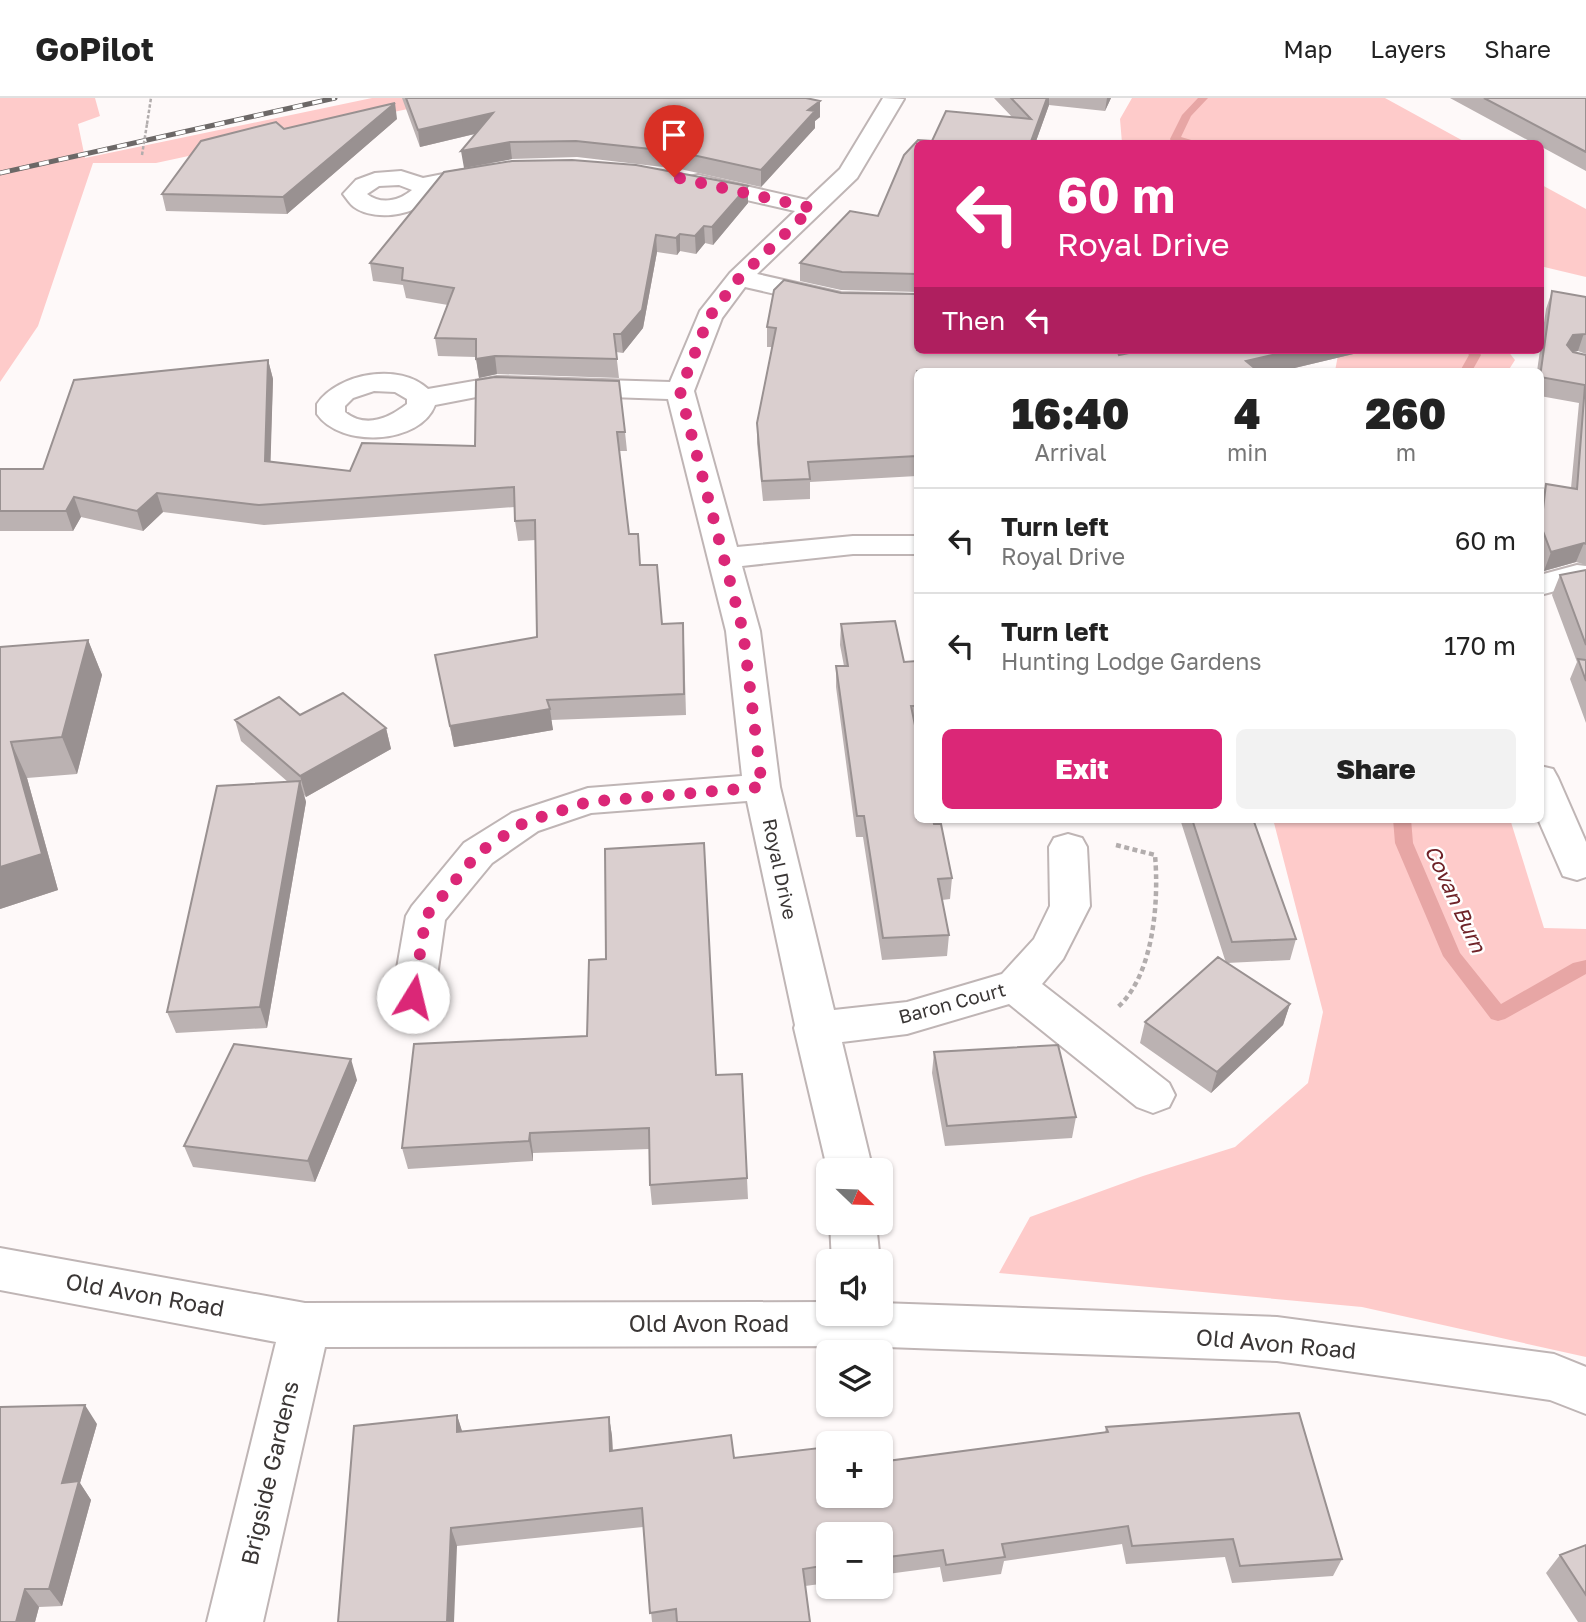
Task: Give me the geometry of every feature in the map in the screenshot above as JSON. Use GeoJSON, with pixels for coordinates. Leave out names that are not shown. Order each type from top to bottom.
{"type":"FeatureCollection","features":[{"type":"Feature","properties":{"kind":"street"},"geometry":{"type":"LineString","coordinates":[[421,399],[497,385],[680,391],[709,317],[739,278],[849,173],[898,98]]}},
{"type":"Feature","properties":{"kind":"street"},"geometry":{"type":"LineString","coordinates":[[422,185],[479,173],[517,169]]}},
{"type":"Feature","properties":{"kind":"street"},"geometry":{"type":"LineString","coordinates":[[674,177],[812,208]]}},
{"type":"Feature","properties":{"kind":"street"},"geometry":{"type":"LineString","coordinates":[[739,278],[841,301],[914,303]]}},
{"type":"Feature","properties":{"kind":"street","name":"Royal Drive"},"geometry":{"type":"LineString","coordinates":[[680,391],[743,631],[762,787],[847,1158]]}},
{"type":"Feature","properties":{"kind":"street"},"geometry":{"type":"LineString","coordinates":[[724,558],[853,545],[914,545]]}},
{"type":"Feature","properties":{"kind":"street"},"geometry":{"type":"LineString","coordinates":[[1544,585],[1577,575],[1586,576]]}},
{"type":"Feature","properties":{"kind":"street"},"geometry":{"type":"LineString","coordinates":[[413,997],[426,916],[478,853],[525,822],[588,802],[762,787]]}},
{"type":"Feature","properties":{"kind":"street"},"geometry":{"type":"LineString","coordinates":[[1544,788],[1577,866]]}},
{"type":"Feature","properties":{"kind":"street","name":"Baron Court"},"geometry":{"type":"LineString","coordinates":[[816,1028],[907,1018],[1016,986],[1049,948],[1070,906],[1068,847]]}},
{"type":"Feature","properties":{"kind":"street"},"geometry":{"type":"LineString","coordinates":[[1016,986],[1153,1095]]}},
{"type":"Feature","properties":{"kind":"street","name":"Old Avon Road"},"geometry":{"type":"LineString","coordinates":[[0,1269],[305,1325],[816,1319]]}},
{"type":"Feature","properties":{"kind":"street","name":"Old Avon Road"},"geometry":{"type":"LineString","coordinates":[[893,1321],[1277,1339],[1554,1377],[1586,1391]]}},
{"type":"Feature","properties":{"kind":"street","name":"Brigside Gardens"},"geometry":{"type":"LineString","coordinates":[[235,1622],[305,1325]]}},
{"type":"Feature","properties":{"kind":"path"},"geometry":{"type":"LineString","coordinates":[[142,155],[151,98]]}},
{"type":"Feature","properties":{"kind":"path"},"geometry":{"type":"LineString","coordinates":[[1068,847],[1105,842],[1155,855],[1158,897],[1146,954],[1126,1002],[1074,1032]]}},
{"type":"Feature","properties":{"kind":"shaded area"},"geometry":{"type":"Polygon","coordinates":[[[0,98],[95,98],[100,116],[78,124],[85,158],[372,98],[459,98],[156,163],[93,163],[38,326],[0,382],[0,98]]]}},
{"type":"Feature","properties":{"kind":"shaded area"},"geometry":{"type":"Polygon","coordinates":[[[1132,98],[1385,98],[1462,140],[1122,140],[1120,119],[1132,98]]]}},
{"type":"Feature","properties":{"kind":"shaded area"},"geometry":{"type":"Polygon","coordinates":[[[1544,186],[1586,209],[1586,277],[1544,267],[1544,186]]]}},
{"type":"Feature","properties":{"kind":"shaded area"},"geometry":{"type":"Polygon","coordinates":[[[1338,354],[1510,354],[1515,360],[1510,368],[1336,368],[1338,354]]]}},
{"type":"Feature","properties":{"kind":"shaded area"},"geometry":{"type":"Polygon","coordinates":[[[1274,823],[1511,823],[1544,928],[1586,929],[1586,1357],[1362,1307],[999,1273],[1030,1217],[1143,1176],[1235,1147],[1308,1083],[1323,1012],[1274,823]]]}},
{"type":"Feature","properties":{"kind":"building"},"geometry":{"type":"Polygon","coordinates":[[[406,98],[806,98],[820,101],[808,110],[815,111],[761,170],[679,152],[576,141],[510,142],[461,151],[493,113],[418,130],[406,98]]]}},
{"type":"Feature","properties":{"kind":"building"},"geometry":{"type":"Polygon","coordinates":[[[1011,98],[1047,98],[1031,140],[932,140],[946,111],[1031,119],[1011,98]]]}},
{"type":"Feature","properties":{"kind":"building"},"geometry":{"type":"Polygon","coordinates":[[[1484,98],[1586,98],[1586,152],[1484,98]]]}},
{"type":"Feature","properties":{"kind":"building"},"geometry":{"type":"Polygon","coordinates":[[[395,103],[283,197],[162,194],[201,141],[276,122],[284,129],[395,103]]]}},
{"type":"Feature","properties":{"kind":"building"},"geometry":{"type":"Polygon","coordinates":[[[914,144],[914,274],[842,272],[800,263],[850,211],[878,216],[904,155],[914,144]]]}},
{"type":"Feature","properties":{"kind":"building"},"geometry":{"type":"Polygon","coordinates":[[[572,160],[636,165],[748,186],[712,227],[704,226],[695,236],[680,234],[676,238],[656,235],[642,310],[621,334],[614,334],[617,359],[495,356],[476,359],[476,339],[435,338],[454,288],[402,280],[403,268],[370,263],[444,172],[512,161],[572,160]]]}},
{"type":"Feature","properties":{"kind":"building"},"geometry":{"type":"Polygon","coordinates":[[[784,280],[841,293],[914,294],[914,354],[1277,354],[1246,361],[1254,368],[914,368],[914,456],[808,462],[810,479],[762,481],[757,423],[776,328],[767,327],[774,290],[784,280]]]}},
{"type":"Feature","properties":{"kind":"building"},"geometry":{"type":"Polygon","coordinates":[[[1552,291],[1586,297],[1586,334],[1573,335],[1567,345],[1573,352],[1586,355],[1586,544],[1551,552],[1544,534],[1546,484],[1577,489],[1585,385],[1544,378],[1544,368],[1541,368],[1552,291]]]}},
{"type":"Feature","properties":{"kind":"building"},"geometry":{"type":"Polygon","coordinates":[[[268,360],[265,461],[350,471],[362,443],[475,446],[476,380],[495,377],[619,381],[625,432],[617,432],[629,534],[638,534],[640,565],[657,565],[662,624],[683,623],[684,694],[547,700],[550,709],[450,726],[435,655],[537,637],[535,520],[515,521],[514,487],[259,505],[157,493],[137,511],[74,497],[66,511],[0,511],[0,469],[43,469],[74,380],[268,360]]]}},
{"type":"Feature","properties":{"kind":"building"},"geometry":{"type":"Polygon","coordinates":[[[1586,570],[1586,645],[1560,575],[1586,570]]]}},
{"type":"Feature","properties":{"kind":"building"},"geometry":{"type":"Polygon","coordinates":[[[895,621],[904,662],[914,661],[914,706],[911,706],[914,720],[914,823],[941,824],[952,878],[938,879],[949,935],[883,938],[864,816],[857,816],[836,666],[848,666],[841,624],[895,621]]]}},
{"type":"Feature","properties":{"kind":"building"},"geometry":{"type":"Polygon","coordinates":[[[88,640],[62,737],[11,742],[42,854],[0,867],[0,647],[88,640]]]}},
{"type":"Feature","properties":{"kind":"building"},"geometry":{"type":"Polygon","coordinates":[[[1578,659],[1586,660],[1586,681],[1578,659]]]}},
{"type":"Feature","properties":{"kind":"building"},"geometry":{"type":"Polygon","coordinates":[[[343,693],[386,728],[300,776],[235,720],[279,697],[300,715],[343,693]]]}},
{"type":"Feature","properties":{"kind":"building"},"geometry":{"type":"Polygon","coordinates":[[[300,781],[260,1007],[167,1012],[217,786],[300,781]]]}},
{"type":"Feature","properties":{"kind":"building"},"geometry":{"type":"Polygon","coordinates":[[[1193,823],[1254,823],[1296,939],[1232,942],[1193,823]]]}},
{"type":"Feature","properties":{"kind":"building"},"geometry":{"type":"Polygon","coordinates":[[[704,843],[716,1075],[742,1074],[747,1178],[650,1185],[649,1128],[530,1133],[529,1141],[402,1148],[414,1044],[587,1036],[589,960],[606,959],[605,849],[704,843]]]}},
{"type":"Feature","properties":{"kind":"building"},"geometry":{"type":"Polygon","coordinates":[[[1218,957],[1290,1004],[1217,1072],[1145,1022],[1218,957]]]}},
{"type":"Feature","properties":{"kind":"building"},"geometry":{"type":"Polygon","coordinates":[[[234,1044],[351,1059],[308,1161],[184,1146],[234,1044]]]}},
{"type":"Feature","properties":{"kind":"building"},"geometry":{"type":"Polygon","coordinates":[[[1058,1045],[1076,1117],[947,1126],[934,1052],[1058,1045]]]}},
{"type":"Feature","properties":{"kind":"building"},"geometry":{"type":"Polygon","coordinates":[[[85,1405],[62,1483],[79,1481],[49,1589],[25,1589],[16,1622],[0,1622],[0,1407],[85,1405]]]}},
{"type":"Feature","properties":{"kind":"building"},"geometry":{"type":"Polygon","coordinates":[[[1299,1413],[1342,1559],[1240,1566],[1233,1539],[1132,1546],[1128,1526],[1002,1544],[1005,1557],[946,1565],[943,1550],[893,1556],[893,1522],[816,1522],[816,1567],[803,1569],[810,1622],[677,1622],[676,1609],[650,1613],[642,1508],[451,1528],[447,1622],[338,1622],[354,1426],[457,1415],[457,1432],[609,1417],[610,1451],[731,1435],[734,1458],[816,1448],[816,1508],[893,1508],[893,1460],[1108,1432],[1106,1427],[1299,1413]]]}},
{"type":"Feature","properties":{"kind":"building"},"geometry":{"type":"Polygon","coordinates":[[[1586,1545],[1586,1595],[1560,1555],[1586,1545]]]}},
{"type":"Feature","properties":{"kind":"waterway","name":"Covan Burn"},"geometry":{"type":"LineString","coordinates":[[1180,140],[1175,139],[1187,115],[1203,98]]}},
{"type":"Feature","properties":{"kind":"waterway","name":"Covan Burn"},"geometry":{"type":"LineString","coordinates":[[1468,368],[1474,354]]}},
{"type":"Feature","properties":{"kind":"waterway","name":"Covan Burn"},"geometry":{"type":"LineString","coordinates":[[1402,823],[1404,843],[1452,956],[1498,1014],[1586,967]]}},
{"type":"Feature","properties":{"kind":"railway"},"geometry":{"type":"LineString","coordinates":[[0,173],[335,98]]}},
{"type":"Feature","properties":{"kind":"route"},"geometry":{"type":"LineString","coordinates":[[413,997],[426,916],[478,853],[525,822],[588,802],[762,787],[743,631],[680,391],[709,317],[739,278],[812,208],[674,177]]}}]}
